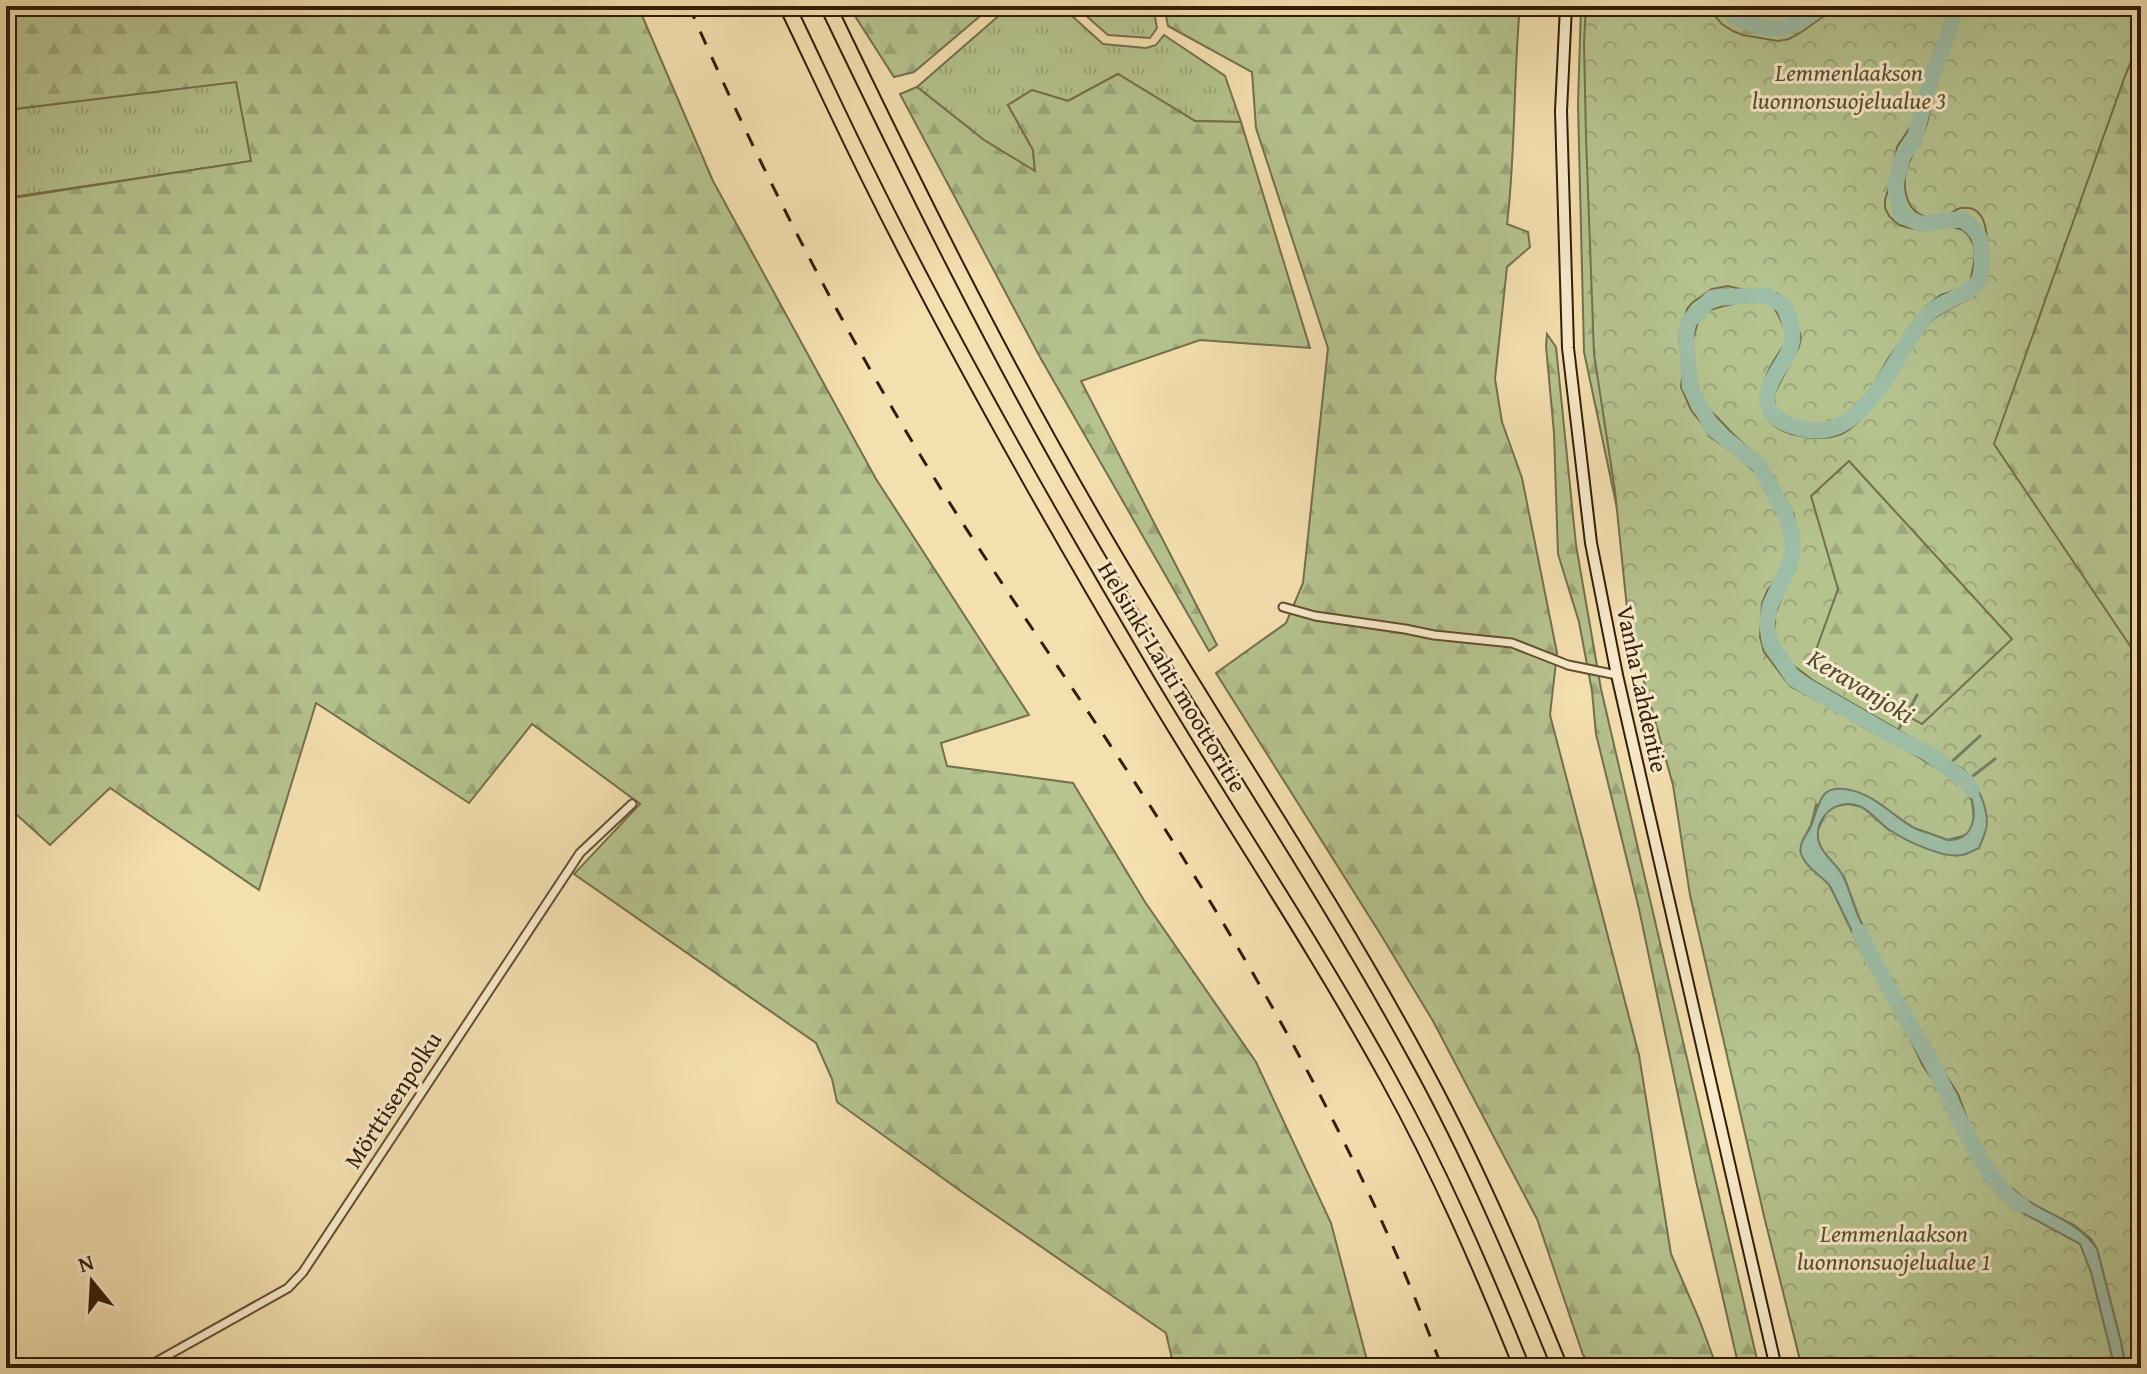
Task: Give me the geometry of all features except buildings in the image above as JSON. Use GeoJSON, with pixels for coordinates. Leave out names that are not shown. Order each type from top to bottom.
{"type":"FeatureCollection","features":[{"type":"Feature","properties":{"kind":"highway","name":"Helsinki-Lahti moottoritie"},"geometry":{"type":"LineString","coordinates":[[787,6],[881,202],[1064,541],[1388,1078],[1445,1188],[1522,1368]]}},
{"type":"Feature","properties":{"kind":"highway","name":"Helsinki-Lahti moottoritie"},"geometry":{"type":"LineString","coordinates":[[828,6],[983,318],[1094,522],[1357,951],[1419,1060],[1476,1172],[1560,1368]]}},
{"type":"Feature","properties":{"kind":"main road","name":"Vanha Lahdentie"},"geometry":{"type":"LineString","coordinates":[[1566,6],[1561,111],[1568,348],[1591,543],[1617,675],[1776,1368]]}},
{"type":"Feature","properties":{"kind":"street"},"geometry":{"type":"LineString","coordinates":[[1283,607],[1315,616],[1434,635],[1512,643],[1568,665],[1617,675]]}},
{"type":"Feature","properties":{"kind":"street","name":"Mörttisenpolku"},"geometry":{"type":"LineString","coordinates":[[145,1368],[288,1288],[303,1272],[580,853],[632,804]]}},
{"type":"Feature","properties":{"kind":"green space"},"geometry":{"type":"Polygon","coordinates":[[[6,6],[638,6],[713,181],[876,479],[1029,715],[941,743],[947,766],[1073,783],[1145,902],[1256,1062],[1331,1223],[1369,1368],[1174,1368],[1166,1333],[837,1102],[832,1079],[816,1043],[574,874],[640,804],[532,724],[469,803],[316,703],[259,890],[110,788],[50,845],[6,805],[6,199],[251,161],[236,82],[6,110],[6,6]]]}},
{"type":"Feature","properties":{"kind":"green space"},"geometry":{"type":"Polygon","coordinates":[[[852,6],[992,6],[914,72],[894,77],[855,16],[852,6]]]}},
{"type":"Feature","properties":{"kind":"green space"},"geometry":{"type":"Polygon","coordinates":[[[1010,6],[1061,6],[1103,44],[1146,48],[1156,45],[1164,35],[1225,76],[1241,122],[1195,121],[1118,74],[1068,101],[1032,90],[1008,105],[1033,150],[1035,172],[984,140],[917,87],[1010,6]]]}},
{"type":"Feature","properties":{"kind":"green space"},"geometry":{"type":"Polygon","coordinates":[[[1075,6],[1153,6],[1157,28],[1150,38],[1108,35],[1075,6]]]}},
{"type":"Feature","properties":{"kind":"green space"},"geometry":{"type":"Polygon","coordinates":[[[1164,6],[1520,6],[1507,224],[1528,232],[1530,247],[1507,267],[1495,379],[1502,422],[1522,478],[1557,653],[1550,715],[1639,1055],[1671,1254],[1717,1368],[1594,1368],[1583,1355],[1537,1219],[1433,1021],[1216,673],[1286,623],[1303,583],[1328,348],[1256,128],[1252,72],[1168,26],[1164,6]]]}},
{"type":"Feature","properties":{"kind":"green space","name":"Lemmenlaakson luonnonsuojelualue 3"},"geometry":{"type":"Polygon","coordinates":[[[1581,6],[2141,6],[2141,1368],[1802,1368],[1770,1233],[1584,352],[1578,104],[1581,6]]]}},
{"type":"Feature","properties":{"kind":"green space","name":"Lemmenlaakson luonnonsuojelualue 1"},"geometry":{"type":"Polygon","coordinates":[[[1586,6],[1709,6],[1722,24],[1733,31],[1778,41],[1800,33],[1838,6],[1948,6],[1942,36],[1926,76],[1921,105],[1897,147],[1885,208],[1899,225],[1928,230],[1950,226],[1963,230],[1974,246],[1970,283],[1941,295],[1925,307],[1888,359],[1870,391],[1843,419],[1831,424],[1798,422],[1775,408],[1774,394],[1799,347],[1801,337],[1796,320],[1777,293],[1728,286],[1712,289],[1692,303],[1687,309],[1679,340],[1684,359],[1681,387],[1691,410],[1709,436],[1738,456],[1758,475],[1779,511],[1789,554],[1779,579],[1768,589],[1762,603],[1760,637],[1764,652],[1790,686],[1841,712],[1956,780],[1966,788],[1972,801],[1972,828],[1966,835],[1948,840],[1914,828],[1864,795],[1816,805],[1802,843],[1807,864],[1830,886],[1862,952],[1889,995],[1923,1066],[1937,1085],[1974,1158],[2010,1206],[2080,1243],[2091,1272],[2115,1368],[1802,1368],[1690,895],[1673,785],[1629,628],[1615,491],[1594,354],[1586,137],[1586,6]]]}},
{"type":"Feature","properties":{"kind":"green space","name":"Lemmenlaakson luonnonsuojelualue 1"},"geometry":{"type":"Polygon","coordinates":[[[1961,6],[2141,6],[2141,38],[1994,444],[2141,662],[2141,1368],[2126,1368],[2097,1249],[2091,1239],[2074,1225],[2023,1200],[1987,1163],[1958,1094],[1914,1025],[1860,920],[1844,877],[1823,852],[1818,840],[1818,830],[1826,812],[1849,804],[1863,807],[1889,830],[1979,848],[1970,777],[1921,743],[1814,681],[1794,666],[1779,649],[1775,637],[1775,615],[1797,558],[1794,515],[1765,463],[1711,411],[1696,382],[1693,339],[1700,315],[1734,304],[1769,302],[1787,336],[1763,387],[1765,413],[1773,424],[1786,432],[1817,438],[1838,436],[1861,420],[1931,321],[1971,297],[1984,284],[1988,272],[1988,253],[1982,216],[1974,209],[1961,208],[1940,219],[1930,218],[1912,207],[1905,191],[1906,170],[1927,123],[1938,75],[1961,6]],[[1849,461],[1811,496],[1838,589],[1812,661],[1922,724],[2012,639],[1849,461]]]}},
{"type":"Feature","properties":{"kind":"green space"},"geometry":{"type":"Polygon","coordinates":[[[1118,74],[1195,121],[1241,122],[1310,348],[1200,340],[1081,381],[1217,645],[1209,651],[1041,359],[900,94],[917,87],[984,140],[1035,171],[1033,150],[1008,105],[1032,90],[1068,101],[1118,74]]]}},
{"type":"Feature","properties":{"kind":"green space"},"geometry":{"type":"Polygon","coordinates":[[[237,81],[252,161],[6,198],[6,110],[237,81]]]}},
{"type":"Feature","properties":{"kind":"green space"},"geometry":{"type":"Polygon","coordinates":[[[1547,334],[1556,347],[1576,545],[1601,689],[1759,1368],[1739,1368],[1639,909],[1596,734],[1592,691],[1579,622],[1558,554],[1547,334]]]}},
{"type":"Feature","properties":{"kind":"shaded area"},"geometry":{"type":"Polygon","coordinates":[[[1964,770],[1980,795],[1987,823],[1979,848],[1966,854],[1945,854],[1913,843],[1888,829],[1859,806],[1834,807],[1823,818],[1819,826],[1819,843],[1841,873],[1873,946],[1862,952],[1830,886],[1810,868],[1801,854],[1802,843],[1822,798],[1832,790],[1850,790],[1876,801],[1916,829],[1949,840],[1958,839],[1970,829],[1974,813],[1970,795],[1956,780],[1964,770]]]}},
{"type":"Feature","properties":{"kind":"shaded area"},"geometry":{"type":"Polygon","coordinates":[[[2012,1188],[2033,1204],[2078,1229],[2097,1249],[2126,1368],[2115,1368],[2091,1272],[2080,1244],[2010,1206],[2003,1198],[2012,1188]]]}},
{"type":"Feature","properties":{"kind":"waterway","name":"Keravanjoki"},"geometry":{"type":"LineString","coordinates":[[1725,6],[1731,14],[1767,28],[1786,27],[1823,6]]}},
{"type":"Feature","properties":{"kind":"waterway","name":"Keravanjoki"},"geometry":{"type":"LineString","coordinates":[[1953,6],[1948,35],[1932,76],[1914,140],[1903,156],[1895,186],[1901,215],[1921,224],[1962,219],[1973,228],[1982,252],[1981,276],[1976,284],[1926,316],[1874,394],[1859,411],[1842,424],[1822,430],[1784,423],[1772,414],[1768,405],[1770,386],[1792,341],[1784,306],[1766,295],[1712,298],[1688,322],[1686,335],[1690,387],[1713,429],[1759,465],[1785,513],[1792,534],[1793,550],[1788,568],[1770,606],[1767,623],[1770,643],[1794,679],[1929,754],[1966,781],[1972,790]]}},
{"type":"Feature","properties":{"kind":"waterway"},"geometry":{"type":"LineString","coordinates":[[1895,736],[1917,695]]}},
{"type":"Feature","properties":{"kind":"waterway"},"geometry":{"type":"LineString","coordinates":[[1947,766],[1980,736]]}},
{"type":"Feature","properties":{"kind":"waterway"},"geometry":{"type":"LineString","coordinates":[[1969,779],[1995,759]]}},
{"type":"Feature","properties":{"kind":"waterway","name":"Keravanjoki"},"geometry":{"type":"LineString","coordinates":[[1860,932],[1983,1163],[2009,1196],[2022,1205]]}},
{"type":"Feature","properties":{"kind":"railway"},"geometry":{"type":"LineString","coordinates":[[689,6],[778,198],[878,384],[951,505],[1163,826],[1281,1022],[1352,1158],[1442,1368]]}}]}
